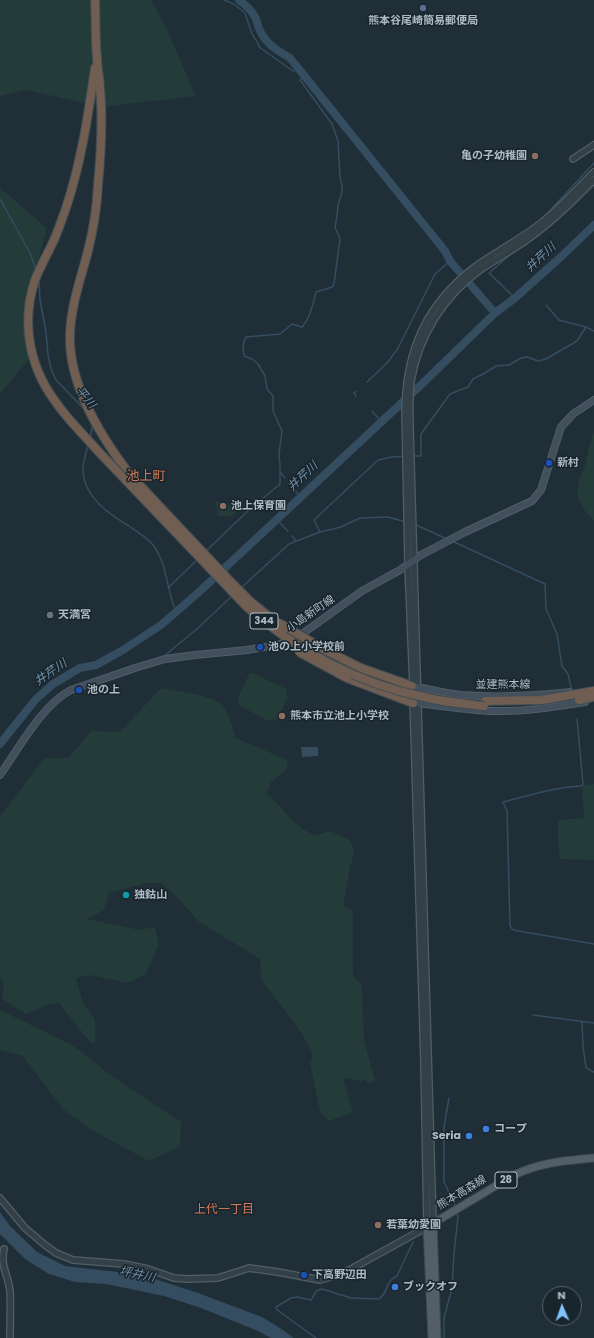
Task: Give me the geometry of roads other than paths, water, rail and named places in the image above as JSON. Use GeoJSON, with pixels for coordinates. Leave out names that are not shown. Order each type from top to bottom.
{"type":"FeatureCollection","features":[{"type":"Feature","properties":{"kind":"highway"},"geometry":{"type":"LineString","coordinates":[[95,0],[97,57]]}},
{"type":"Feature","properties":{"kind":"highway","name":"344"},"geometry":{"type":"LineString","coordinates":[[97,57],[85,137],[76,174],[61,222],[31,293],[28,322],[32,353],[36,368],[42,381],[55,402],[97,450],[246,606],[319,653],[369,676],[389,683],[424,693],[458,699],[484,703],[524,706],[594,697]]}},
{"type":"Feature","properties":{"kind":"highway","name":"344"},"geometry":{"type":"LineString","coordinates":[[97,57],[101,88],[98,187],[88,249],[75,299],[70,334],[74,368],[90,413],[112,452],[131,476],[262,617]]}},
{"type":"Feature","properties":{"kind":"highway"},"geometry":{"type":"LineString","coordinates":[[262,617],[361,668],[415,686]]}},
{"type":"Feature","properties":{"kind":"highway"},"geometry":{"type":"LineString","coordinates":[[262,617],[293,648],[309,658],[347,678],[416,703]]}},
{"type":"Feature","properties":{"kind":"highway","name":"344"},"geometry":{"type":"LineString","coordinates":[[484,703],[542,700],[594,690]]}},
{"type":"Feature","properties":{"kind":"main road","name":"小島新町線"},"geometry":{"type":"LineString","coordinates":[[0,775],[46,710],[65,693],[165,659],[195,654],[247,650],[277,645],[288,641],[302,634],[362,591],[452,538],[532,501],[541,490],[561,428],[573,414],[594,400]]}},
{"type":"Feature","properties":{"kind":"main road","name":"並建熊本線"},"geometry":{"type":"LineString","coordinates":[[415,686],[436,692],[487,696],[546,694],[594,690]]}},
{"type":"Feature","properties":{"kind":"main road"},"geometry":{"type":"LineString","coordinates":[[416,703],[458,709],[520,711],[594,700]]}},
{"type":"Feature","properties":{"kind":"main road","name":"熊本高森線"},"geometry":{"type":"LineString","coordinates":[[437,1338],[430,1225],[528,1168],[552,1162],[594,1158]]}},
{"type":"Feature","properties":{"kind":"main road"},"geometry":{"type":"LineString","coordinates":[[430,1225],[432,1338]]}},
{"type":"Feature","properties":{"kind":"street"},"geometry":{"type":"LineString","coordinates":[[573,159],[594,145]]}},
{"type":"Feature","properties":{"kind":"street"},"geometry":{"type":"LineString","coordinates":[[415,686],[414,560],[405,389],[409,365],[418,338],[435,306],[460,282],[542,222],[594,172]]}},
{"type":"Feature","properties":{"kind":"street"},"geometry":{"type":"LineString","coordinates":[[478,268],[527,240],[545,226],[594,180]]}},
{"type":"Feature","properties":{"kind":"street"},"geometry":{"type":"LineString","coordinates":[[0,1198],[25,1228],[45,1245],[60,1255],[73,1260],[86,1262],[124,1264],[174,1278],[187,1279],[218,1278],[249,1268],[320,1280],[342,1274],[430,1225],[416,703],[408,564],[408,431],[411,382],[415,363],[423,339],[437,314],[460,282]]}},
{"type":"Feature","properties":{"kind":"street"},"geometry":{"type":"LineString","coordinates":[[4,1249],[0,1261],[10,1291],[10,1338]]}},
{"type":"Feature","properties":{"kind":"water"},"geometry":{"type":"Polygon","coordinates":[[[301,747],[318,747],[318,756],[302,757],[301,747]]]}},
{"type":"Feature","properties":{"kind":"water","name":"坪井川"},"geometry":{"type":"Polygon","coordinates":[[[0,1212],[10,1226],[37,1252],[65,1266],[143,1275],[198,1293],[262,1317],[294,1338],[271,1338],[258,1331],[201,1308],[164,1296],[106,1284],[75,1282],[49,1274],[25,1259],[0,1234],[0,1212]]]}},
{"type":"Feature","properties":{"kind":"waterway"},"geometry":{"type":"LineString","coordinates":[[224,0],[234,4],[245,13],[252,34],[259,47],[293,71],[298,69]]}},
{"type":"Feature","properties":{"kind":"waterway"},"geometry":{"type":"LineString","coordinates":[[239,0],[253,13],[260,32],[265,40],[290,58],[445,251],[450,261],[495,313]]}},
{"type":"Feature","properties":{"kind":"waterway"},"geometry":{"type":"LineString","coordinates":[[206,551],[249,510],[280,484],[279,454],[282,431],[273,411],[273,396],[267,389],[265,376],[258,364],[252,359],[244,356],[243,346],[245,339],[246,337],[280,334],[292,324],[302,327],[309,315],[316,292],[332,287],[334,284],[340,239],[335,227],[338,205],[342,192],[338,141],[332,124],[300,80],[304,77]]}},
{"type":"Feature","properties":{"kind":"waterway"},"geometry":{"type":"LineString","coordinates":[[545,216],[594,163]]}},
{"type":"Feature","properties":{"kind":"waterway","name":"平川"},"geometry":{"type":"LineString","coordinates":[[0,199],[30,253],[36,270]]}},
{"type":"Feature","properties":{"kind":"waterway","name":"井芹川"},"geometry":{"type":"LineString","coordinates":[[0,744],[36,699],[53,684],[80,668],[96,665],[123,650],[161,625],[199,592],[423,383],[495,313],[515,298],[594,225]]}},
{"type":"Feature","properties":{"kind":"waterway"},"geometry":{"type":"LineString","coordinates":[[512,253],[489,273],[515,298]]}},
{"type":"Feature","properties":{"kind":"waterway"},"geometry":{"type":"LineString","coordinates":[[367,382],[388,362],[398,348],[435,274],[450,261]]}},
{"type":"Feature","properties":{"kind":"waterway","name":"平川"},"geometry":{"type":"LineString","coordinates":[[39,279],[40,300],[51,369],[56,380],[85,410]]}},
{"type":"Feature","properties":{"kind":"waterway"},"geometry":{"type":"LineString","coordinates":[[546,305],[559,320],[586,327]]}},
{"type":"Feature","properties":{"kind":"waterway"},"geometry":{"type":"LineString","coordinates":[[413,456],[421,456],[421,434],[450,394],[468,387],[473,379],[496,366],[509,365],[521,358],[527,357],[538,361],[546,359],[577,341],[586,327],[594,331]]}},
{"type":"Feature","properties":{"kind":"waterway"},"geometry":{"type":"LineString","coordinates":[[356,391],[354,393],[356,396]]}},
{"type":"Feature","properties":{"kind":"waterway"},"geometry":{"type":"LineString","coordinates":[[372,411],[381,421]]}},
{"type":"Feature","properties":{"kind":"waterway","name":"平川"},"geometry":{"type":"LineString","coordinates":[[90,438],[92,424]]}},
{"type":"Feature","properties":{"kind":"waterway","name":"平川"},"geometry":{"type":"LineString","coordinates":[[88,445],[83,469],[88,490],[106,510],[151,542],[162,561],[170,595],[176,611]]}},
{"type":"Feature","properties":{"kind":"waterway"},"geometry":{"type":"LineString","coordinates":[[320,532],[314,520],[378,460],[405,456]]}},
{"type":"Feature","properties":{"kind":"waterway"},"geometry":{"type":"LineString","coordinates":[[280,472],[285,478]]}},
{"type":"Feature","properties":{"kind":"waterway"},"geometry":{"type":"LineString","coordinates":[[290,484],[300,497]]}},
{"type":"Feature","properties":{"kind":"waterway"},"geometry":{"type":"LineString","coordinates":[[241,588],[289,544],[320,532],[341,527],[360,518],[388,517],[406,522]]}},
{"type":"Feature","properties":{"kind":"waterway"},"geometry":{"type":"LineString","coordinates":[[277,520],[288,531]]}},
{"type":"Feature","properties":{"kind":"waterway"},"geometry":{"type":"LineString","coordinates":[[414,524],[447,539]]}},
{"type":"Feature","properties":{"kind":"waterway"},"geometry":{"type":"LineString","coordinates":[[292,536],[296,541]]}},
{"type":"Feature","properties":{"kind":"waterway"},"geometry":{"type":"LineString","coordinates":[[452,541],[545,584],[546,609],[557,634],[562,666],[568,674],[571,687]]}},
{"type":"Feature","properties":{"kind":"waterway"},"geometry":{"type":"LineString","coordinates":[[169,587],[198,559]]}},
{"type":"Feature","properties":{"kind":"waterway"},"geometry":{"type":"LineString","coordinates":[[163,657],[198,628],[232,596]]}},
{"type":"Feature","properties":{"kind":"waterway"},"geometry":{"type":"LineString","coordinates":[[577,719],[583,784],[581,786],[551,790],[503,802],[507,811],[510,926],[513,930],[594,944]]}},
{"type":"Feature","properties":{"kind":"waterway"},"geometry":{"type":"LineString","coordinates":[[533,1015],[594,1023]]}},
{"type":"Feature","properties":{"kind":"waterway"},"geometry":{"type":"LineString","coordinates":[[582,1022],[586,1068],[594,1072]]}},
{"type":"Feature","properties":{"kind":"waterway"},"geometry":{"type":"LineString","coordinates":[[449,1098],[444,1127],[444,1182],[456,1207]]}},
{"type":"Feature","properties":{"kind":"waterway"},"geometry":{"type":"LineString","coordinates":[[444,1338],[444,1318],[452,1288],[458,1217],[457,1213]]}},
{"type":"Feature","properties":{"kind":"waterway"},"geometry":{"type":"LineString","coordinates":[[316,1338],[276,1309],[276,1307],[291,1298],[297,1297],[311,1300],[316,1292],[322,1289],[351,1298],[379,1299],[385,1293],[390,1281],[397,1276],[413,1242]]}},
{"type":"Feature","properties":{"kind":"place","name":"熊本谷尾崎簡易郵便局"},"geometry":{"type":"Point","coordinates":[423,8]}},
{"type":"Feature","properties":{"kind":"place","name":"亀の子幼稚園"},"geometry":{"type":"Point","coordinates":[535,156]}},
{"type":"Feature","properties":{"kind":"place","name":"新村"},"geometry":{"type":"Point","coordinates":[549,463]}},
{"type":"Feature","properties":{"kind":"place","name":"池上保育園"},"geometry":{"type":"Point","coordinates":[223,506]}},
{"type":"Feature","properties":{"kind":"place","name":"天満宮"},"geometry":{"type":"Point","coordinates":[50,615]}},
{"type":"Feature","properties":{"kind":"place","name":"池の上小学校前"},"geometry":{"type":"Point","coordinates":[260,647]}},
{"type":"Feature","properties":{"kind":"place","name":"池の上"},"geometry":{"type":"Point","coordinates":[79,690]}},
{"type":"Feature","properties":{"kind":"place","name":"熊本市立池上小学校"},"geometry":{"type":"Point","coordinates":[282,716]}},
{"type":"Feature","properties":{"kind":"place","name":"独鈷山"},"geometry":{"type":"Point","coordinates":[126,895]}},
{"type":"Feature","properties":{"kind":"place","name":"コープ"},"geometry":{"type":"Point","coordinates":[486,1129]}},
{"type":"Feature","properties":{"kind":"place","name":"Seria"},"geometry":{"type":"Point","coordinates":[469,1136]}},
{"type":"Feature","properties":{"kind":"place","name":"若葉幼愛園"},"geometry":{"type":"Point","coordinates":[378,1225]}},
{"type":"Feature","properties":{"kind":"place","name":"下高野辺田"},"geometry":{"type":"Point","coordinates":[304,1275]}},
{"type":"Feature","properties":{"kind":"place","name":"ブックオフ"},"geometry":{"type":"Point","coordinates":[395,1287]}},
{"type":"Feature","properties":{"kind":"district","name":"池上町"},"geometry":{"type":"Point","coordinates":[146,477]}},
{"type":"Feature","properties":{"kind":"district","name":"上代一丁目"},"geometry":{"type":"Point","coordinates":[224,1210]}}]}
